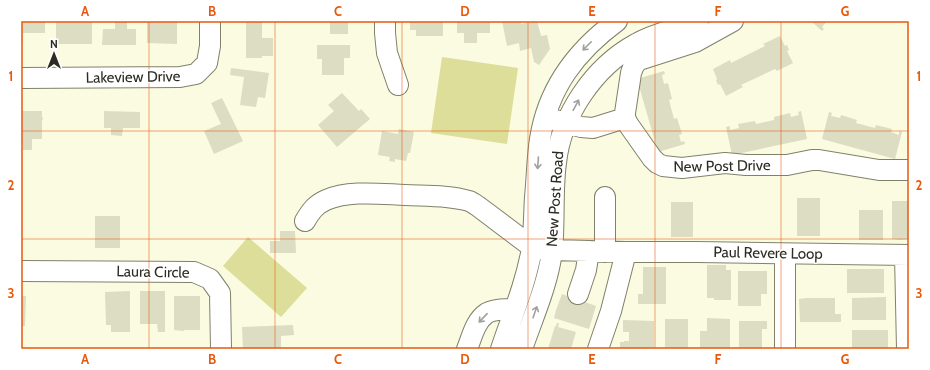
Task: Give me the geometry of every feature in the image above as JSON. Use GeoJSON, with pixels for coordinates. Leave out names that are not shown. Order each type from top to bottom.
{"type":"FeatureCollection","features":[{"type":"Feature","properties":{"kind":"street","name":"Lakeview Drive"},"geometry":{"type":"LineString","coordinates":[[21,78],[180,77],[196,74],[207,63],[210,46],[210,21]]}},
{"type":"Feature","properties":{"kind":"street"},"geometry":{"type":"LineString","coordinates":[[385,21],[387,53],[398,85]]}},
{"type":"Feature","properties":{"kind":"street","name":"New Post Road"},"geometry":{"type":"LineString","coordinates":[[501,349],[526,275],[532,247],[540,139],[549,104],[557,86],[572,63],[599,34],[617,21]]}},
{"type":"Feature","properties":{"kind":"street","name":"New Post Road"},"geometry":{"type":"LineString","coordinates":[[522,349],[549,270],[552,250],[556,162],[559,143],[566,123],[589,83],[620,54],[636,43],[666,34],[698,21]]}},
{"type":"Feature","properties":{"kind":"street"},"geometry":{"type":"LineString","coordinates":[[545,117],[580,127],[593,128],[625,118],[631,73],[635,63],[666,34],[695,42],[733,21]]}},
{"type":"Feature","properties":{"kind":"street","name":"New Post Drive"},"geometry":{"type":"LineString","coordinates":[[625,118],[652,158],[663,166],[682,168],[725,163],[746,166],[787,166],[812,160],[820,160],[878,170],[909,170]]}},
{"type":"Feature","properties":{"kind":"street"},"geometry":{"type":"LineString","coordinates":[[305,221],[314,207],[326,200],[340,196],[360,194],[456,198],[470,201],[479,206],[532,247]]}},
{"type":"Feature","properties":{"kind":"street"},"geometry":{"type":"LineString","coordinates":[[578,294],[586,270],[597,251],[605,197]]}},
{"type":"Feature","properties":{"kind":"street","name":"Paul Revere Loop"},"geometry":{"type":"LineString","coordinates":[[532,247],[552,250],[626,252],[907,255]]}},
{"type":"Feature","properties":{"kind":"street"},"geometry":{"type":"LineString","coordinates":[[598,349],[611,311],[626,252]]}},
{"type":"Feature","properties":{"kind":"street"},"geometry":{"type":"LineString","coordinates":[[785,254],[785,349]]}},
{"type":"Feature","properties":{"kind":"street"},"geometry":{"type":"LineString","coordinates":[[907,255],[907,349]]}},
{"type":"Feature","properties":{"kind":"street","name":"Laura Circle"},"geometry":{"type":"LineString","coordinates":[[21,271],[194,272],[210,279],[220,294],[221,349]]}},
{"type":"Feature","properties":{"kind":"street"},"geometry":{"type":"LineString","coordinates":[[467,349],[475,327],[487,313],[498,310],[515,309]]}},
{"type":"Feature","properties":{"kind":"green space"},"geometry":{"type":"Polygon","coordinates":[[[442,57],[518,68],[507,144],[431,133],[442,57]]]}},
{"type":"Feature","properties":{"kind":"green space"},"geometry":{"type":"Polygon","coordinates":[[[248,237],[307,288],[281,317],[223,266],[248,237]]]}},
{"type":"Feature","properties":{"kind":"building"},"geometry":{"type":"Polygon","coordinates":[[[21,21],[45,21],[45,33],[23,33],[23,42],[21,42],[21,21]]]}},
{"type":"Feature","properties":{"kind":"building"},"geometry":{"type":"Polygon","coordinates":[[[56,21],[92,21],[92,44],[56,44],[56,21]]]}},
{"type":"Feature","properties":{"kind":"building"},"geometry":{"type":"Polygon","coordinates":[[[147,21],[177,21],[177,44],[147,43],[147,21]]]}},
{"type":"Feature","properties":{"kind":"building"},"geometry":{"type":"Polygon","coordinates":[[[330,21],[348,21],[348,34],[330,34],[330,21]]]}},
{"type":"Feature","properties":{"kind":"building"},"geometry":{"type":"Polygon","coordinates":[[[410,21],[443,21],[443,36],[416,36],[416,30],[410,30],[410,21]]]}},
{"type":"Feature","properties":{"kind":"building"},"geometry":{"type":"Polygon","coordinates":[[[457,21],[490,21],[490,33],[477,33],[477,43],[464,43],[464,33],[457,33],[457,21]]]}},
{"type":"Feature","properties":{"kind":"building"},"geometry":{"type":"Polygon","coordinates":[[[502,21],[520,21],[521,24],[537,21],[541,36],[547,35],[550,49],[539,65],[534,62],[531,48],[520,51],[519,43],[507,46],[502,21]]]}},
{"type":"Feature","properties":{"kind":"building"},"geometry":{"type":"Polygon","coordinates":[[[811,21],[827,21],[822,27],[824,29],[822,31],[811,21]]]}},
{"type":"Feature","properties":{"kind":"building"},"geometry":{"type":"Polygon","coordinates":[[[115,22],[127,22],[127,29],[136,29],[136,45],[102,45],[103,29],[115,29],[115,22]]]}},
{"type":"Feature","properties":{"kind":"building"},"geometry":{"type":"Polygon","coordinates":[[[246,22],[262,22],[262,38],[273,38],[273,56],[246,58],[246,22]]]}},
{"type":"Feature","properties":{"kind":"building"},"geometry":{"type":"Polygon","coordinates":[[[780,36],[785,46],[787,45],[789,50],[787,51],[793,63],[777,71],[775,69],[741,85],[743,87],[726,96],[720,84],[718,85],[713,69],[730,60],[731,63],[765,46],[763,44],[780,36]]]}},
{"type":"Feature","properties":{"kind":"building"},"geometry":{"type":"Polygon","coordinates":[[[317,45],[350,45],[350,58],[344,58],[344,75],[322,75],[322,59],[317,59],[317,45]]]}},
{"type":"Feature","properties":{"kind":"building"},"geometry":{"type":"Polygon","coordinates":[[[231,68],[269,73],[265,98],[258,97],[256,107],[240,105],[244,77],[230,75],[231,68]]]}},
{"type":"Feature","properties":{"kind":"building"},"geometry":{"type":"Polygon","coordinates":[[[664,71],[665,74],[662,75],[664,84],[668,83],[672,99],[669,100],[674,119],[677,118],[682,134],[679,135],[681,142],[684,141],[685,144],[658,152],[637,79],[664,71]]]}},
{"type":"Feature","properties":{"kind":"building"},"geometry":{"type":"Polygon","coordinates":[[[342,93],[359,111],[361,109],[370,119],[337,147],[318,125],[334,111],[328,105],[342,93]]]}},
{"type":"Feature","properties":{"kind":"building"},"geometry":{"type":"Polygon","coordinates":[[[222,98],[243,141],[214,154],[204,131],[221,124],[211,103],[222,98]]]}},
{"type":"Feature","properties":{"kind":"building"},"geometry":{"type":"Polygon","coordinates":[[[21,111],[42,111],[42,139],[32,139],[32,150],[23,150],[23,143],[21,143],[21,111]]]}},
{"type":"Feature","properties":{"kind":"building"},"geometry":{"type":"Polygon","coordinates":[[[104,111],[140,112],[140,128],[123,128],[122,136],[111,135],[111,128],[104,128],[104,111]]]}},
{"type":"Feature","properties":{"kind":"building"},"geometry":{"type":"Polygon","coordinates":[[[801,111],[807,139],[732,155],[726,127],[730,126],[730,130],[739,128],[738,124],[755,121],[756,124],[774,120],[774,117],[790,113],[791,117],[799,115],[798,112],[801,111]]]}},
{"type":"Feature","properties":{"kind":"building"},"geometry":{"type":"Polygon","coordinates":[[[829,112],[832,113],[831,116],[840,118],[841,115],[857,120],[856,123],[875,128],[876,125],[892,129],[891,132],[899,135],[899,131],[902,132],[895,159],[822,139],[829,112]]]}},
{"type":"Feature","properties":{"kind":"building"},"geometry":{"type":"Polygon","coordinates":[[[399,129],[414,132],[410,153],[408,153],[406,161],[395,159],[395,162],[389,161],[390,157],[378,155],[382,131],[398,134],[399,129]]]}},
{"type":"Feature","properties":{"kind":"building"},"geometry":{"type":"Polygon","coordinates":[[[797,198],[820,198],[820,236],[797,236],[797,198]]]}},
{"type":"Feature","properties":{"kind":"building"},"geometry":{"type":"Polygon","coordinates":[[[892,201],[909,201],[909,239],[892,239],[892,201]]]}},
{"type":"Feature","properties":{"kind":"building"},"geometry":{"type":"Polygon","coordinates":[[[671,202],[693,202],[693,237],[671,237],[671,202]]]}},
{"type":"Feature","properties":{"kind":"building"},"geometry":{"type":"Polygon","coordinates":[[[859,210],[883,210],[883,240],[859,240],[859,210]]]}},
{"type":"Feature","properties":{"kind":"building"},"geometry":{"type":"Polygon","coordinates":[[[95,216],[120,216],[120,248],[95,248],[95,216]]]}},
{"type":"Feature","properties":{"kind":"building"},"geometry":{"type":"Polygon","coordinates":[[[280,231],[295,231],[296,253],[270,253],[270,241],[280,241],[280,231]]]}},
{"type":"Feature","properties":{"kind":"building"},"geometry":{"type":"Polygon","coordinates":[[[707,265],[726,265],[726,270],[731,270],[731,300],[714,300],[714,298],[707,298],[707,265]]]}},
{"type":"Feature","properties":{"kind":"building"},"geometry":{"type":"Polygon","coordinates":[[[643,267],[666,267],[666,304],[638,304],[638,294],[643,294],[643,267]]]}},
{"type":"Feature","properties":{"kind":"building"},"geometry":{"type":"Polygon","coordinates":[[[847,269],[884,269],[884,293],[847,293],[847,269]]]}},
{"type":"Feature","properties":{"kind":"building"},"geometry":{"type":"Polygon","coordinates":[[[738,271],[767,271],[767,294],[761,294],[761,306],[738,306],[738,271]]]}},
{"type":"Feature","properties":{"kind":"building"},"geometry":{"type":"Polygon","coordinates":[[[130,291],[130,332],[111,332],[111,325],[106,325],[105,292],[130,291]]]}},
{"type":"Feature","properties":{"kind":"building"},"geometry":{"type":"Polygon","coordinates":[[[140,291],[165,291],[165,332],[158,332],[157,324],[140,324],[140,291]]]}},
{"type":"Feature","properties":{"kind":"building"},"geometry":{"type":"Polygon","coordinates":[[[562,294],[596,306],[589,329],[554,318],[562,294]]]}},
{"type":"Feature","properties":{"kind":"building"},"geometry":{"type":"Polygon","coordinates":[[[21,296],[26,296],[25,326],[21,326],[21,296]]]}},
{"type":"Feature","properties":{"kind":"building"},"geometry":{"type":"Polygon","coordinates":[[[174,296],[200,296],[200,330],[174,330],[174,296]]]}},
{"type":"Feature","properties":{"kind":"building"},"geometry":{"type":"Polygon","coordinates":[[[886,297],[886,320],[852,320],[852,298],[886,297]]]}},
{"type":"Feature","properties":{"kind":"building"},"geometry":{"type":"Polygon","coordinates":[[[835,298],[835,314],[841,314],[841,322],[800,322],[799,299],[835,298]]]}},
{"type":"Feature","properties":{"kind":"building"},"geometry":{"type":"Polygon","coordinates":[[[707,318],[730,319],[730,349],[700,349],[700,331],[707,331],[707,318]]]}},
{"type":"Feature","properties":{"kind":"building"},"geometry":{"type":"Polygon","coordinates":[[[665,319],[688,319],[688,349],[665,349],[665,319]]]}},
{"type":"Feature","properties":{"kind":"building"},"geometry":{"type":"Polygon","coordinates":[[[623,320],[654,321],[654,349],[620,349],[620,342],[629,341],[629,332],[623,332],[623,320]]]}},
{"type":"Feature","properties":{"kind":"building"},"geometry":{"type":"Polygon","coordinates":[[[739,321],[767,321],[767,329],[762,329],[762,349],[739,349],[739,321]]]}},
{"type":"Feature","properties":{"kind":"building"},"geometry":{"type":"Polygon","coordinates":[[[557,323],[559,323],[558,327],[576,332],[571,349],[548,349],[557,323]]]}},
{"type":"Feature","properties":{"kind":"building"},"geometry":{"type":"Polygon","coordinates":[[[293,325],[294,335],[281,336],[281,349],[243,349],[242,327],[293,325]]]}},
{"type":"Feature","properties":{"kind":"building"},"geometry":{"type":"Polygon","coordinates":[[[852,330],[888,330],[888,349],[852,349],[852,330]]]}}]}
